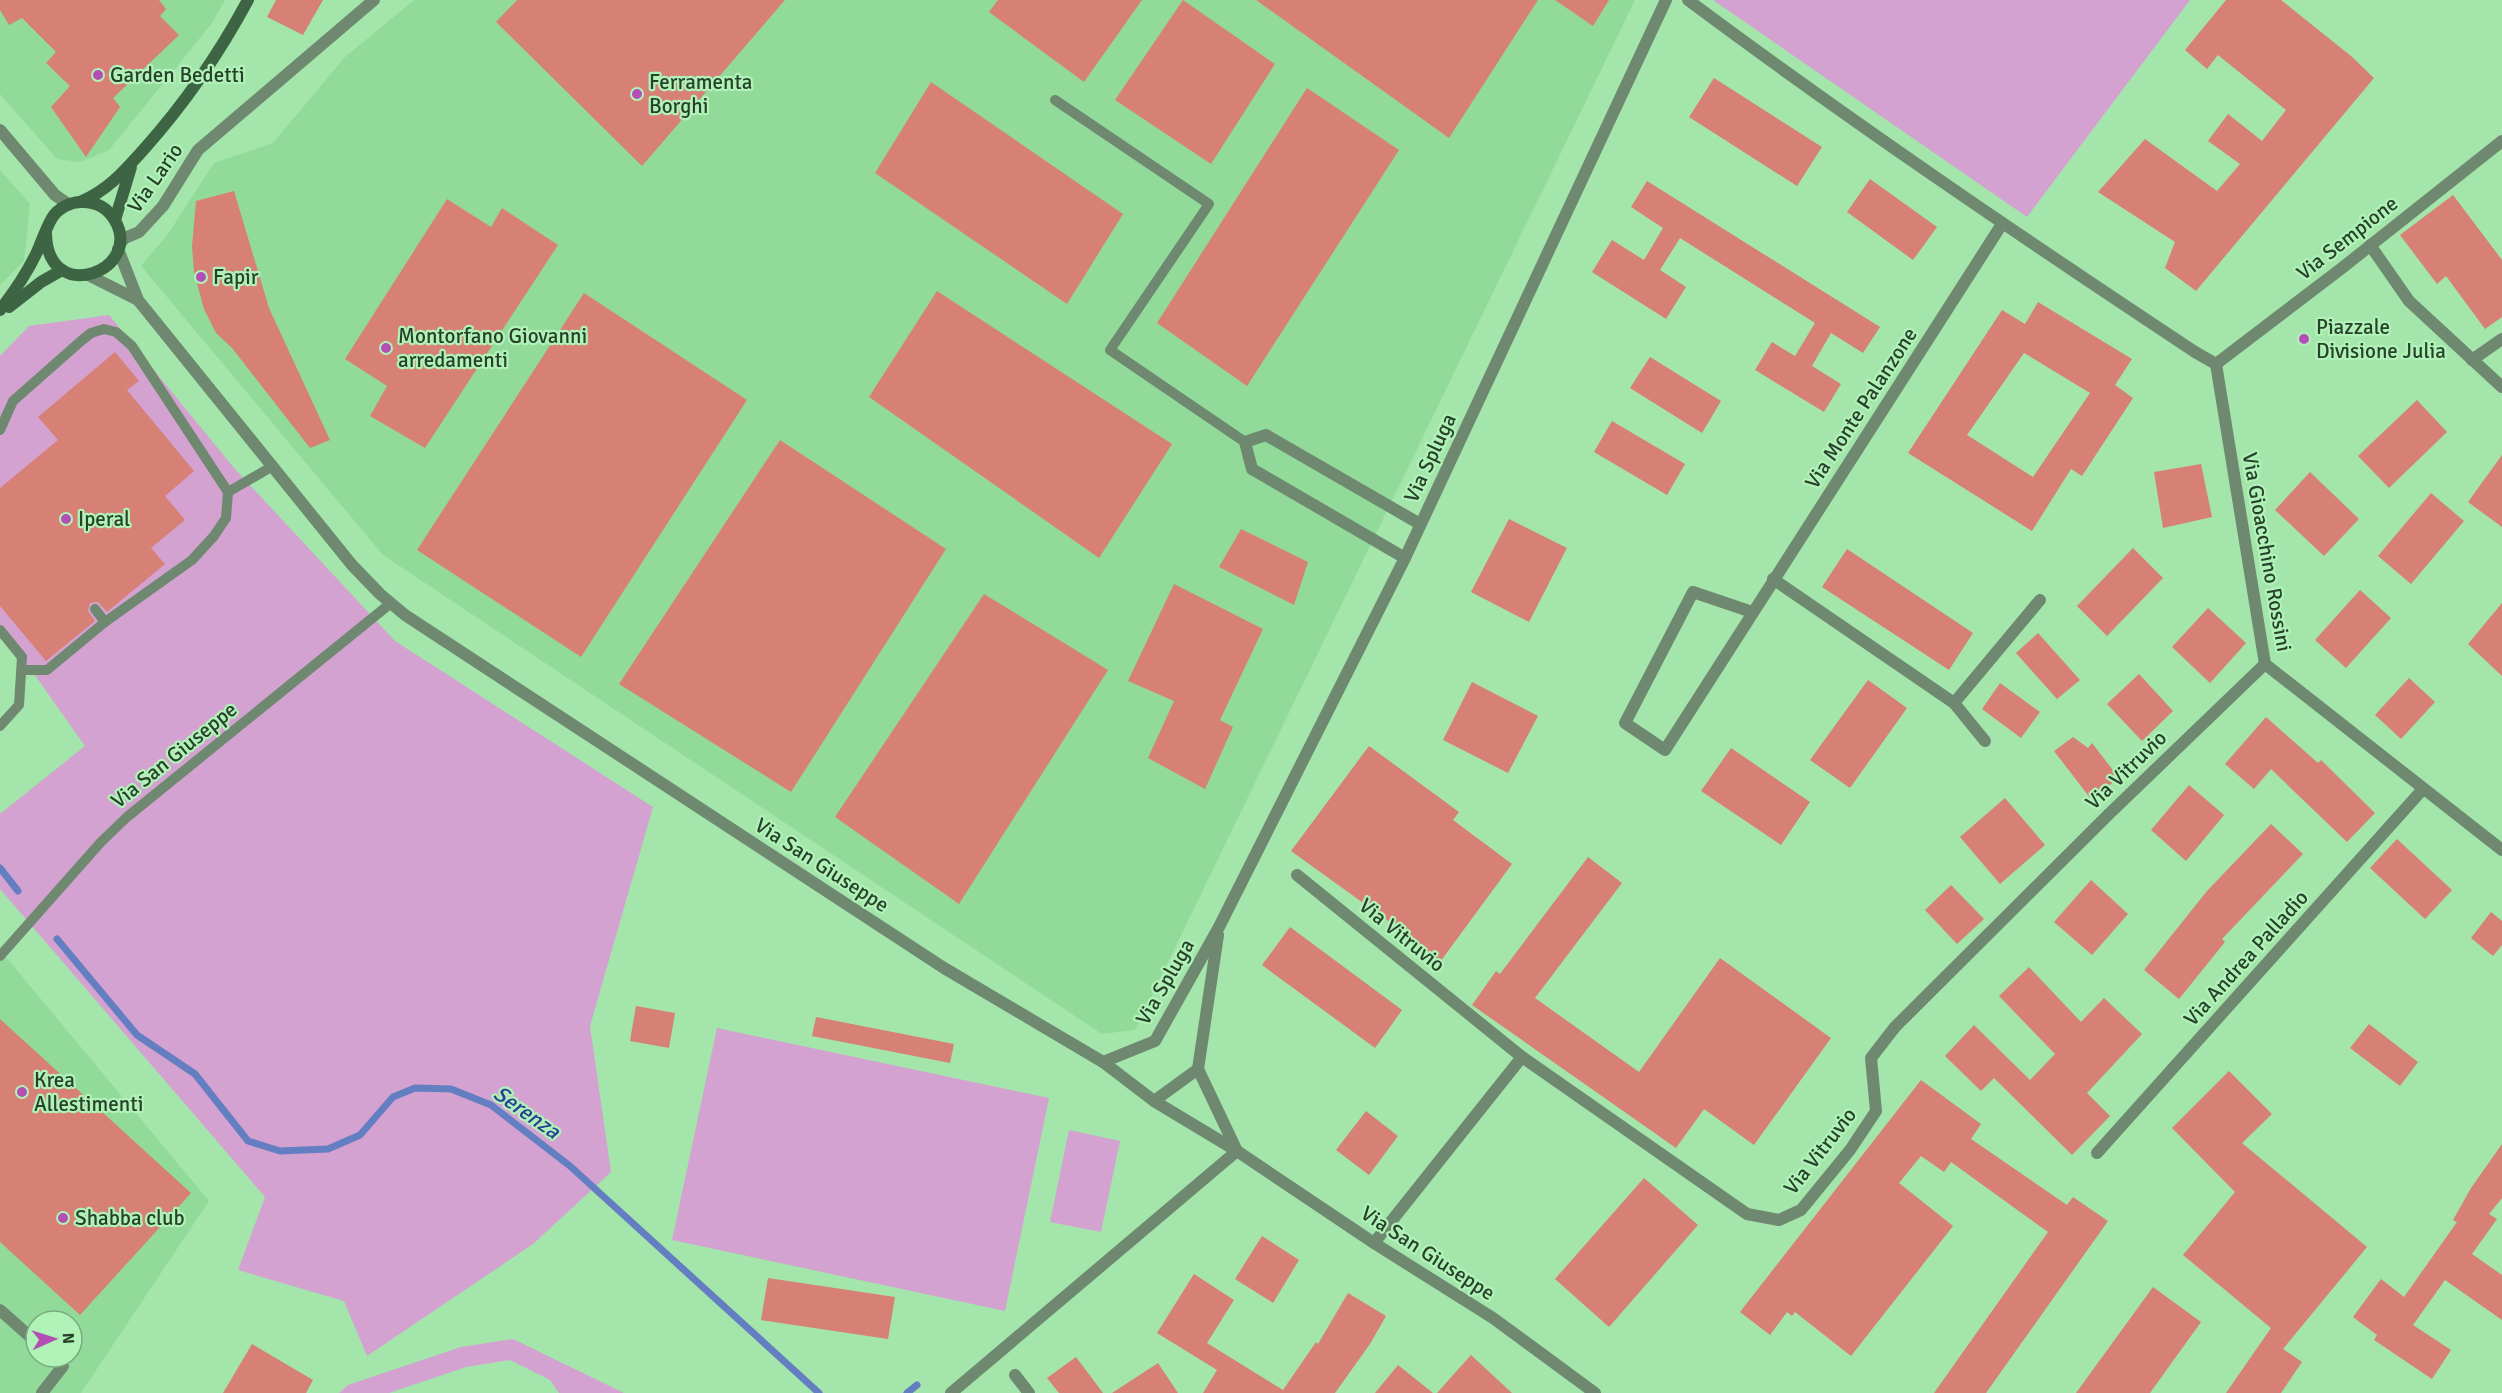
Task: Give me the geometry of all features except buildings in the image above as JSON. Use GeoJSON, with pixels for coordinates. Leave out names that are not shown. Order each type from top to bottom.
{"type":"FeatureCollection","features":[{"type":"Feature","properties":{"kind":"main road"},"geometry":{"type":"LineString","coordinates":[[0,312],[29,269],[51,218],[63,208],[99,194],[132,163],[173,116],[200,80],[248,0]]}},
{"type":"Feature","properties":{"kind":"main road"},"geometry":{"type":"LineString","coordinates":[[46,233],[49,255],[62,270],[77,275],[88,275],[104,269],[116,256],[119,246],[116,224],[120,199],[132,163]]}},
{"type":"Feature","properties":{"kind":"main road"},"geometry":{"type":"LineString","coordinates":[[81,201],[96,204],[107,211],[116,224]]}},
{"type":"Feature","properties":{"kind":"main road"},"geometry":{"type":"LineString","coordinates":[[0,312],[29,290],[62,270]]}},
{"type":"Feature","properties":{"kind":"street","name":"Via Lario"},"geometry":{"type":"LineString","coordinates":[[119,246],[131,235],[139,232],[163,206],[198,150],[374,0]]}},
{"type":"Feature","properties":{"kind":"street","name":"Via Spluga"},"geometry":{"type":"LineString","coordinates":[[1103,1062],[1155,1041],[1219,927],[1404,558],[1666,0]]}},
{"type":"Feature","properties":{"kind":"street"},"geometry":{"type":"LineString","coordinates":[[1688,0],[1781,70],[2002,224],[2216,364]]}},
{"type":"Feature","properties":{"kind":"street"},"geometry":{"type":"LineString","coordinates":[[0,130],[55,195],[63,208]]}},
{"type":"Feature","properties":{"kind":"street","name":"Via Sempione"},"geometry":{"type":"LineString","coordinates":[[2216,364],[2502,141]]}},
{"type":"Feature","properties":{"kind":"street","name":"Via Lario"},"geometry":{"type":"LineString","coordinates":[[116,224],[122,233],[131,235]]}},
{"type":"Feature","properties":{"kind":"street","name":"Via Monte Palanzone"},"geometry":{"type":"LineString","coordinates":[[1752,612],[1693,592],[1625,723],[1665,750],[2002,224]]}},
{"type":"Feature","properties":{"kind":"street"},"geometry":{"type":"LineString","coordinates":[[2370,245],[2409,301],[2502,387]]}},
{"type":"Feature","properties":{"kind":"street","name":"Via San Giuseppe"},"geometry":{"type":"LineString","coordinates":[[119,246],[138,300],[352,565],[391,603],[437,636],[944,968],[1103,1062],[1154,1101],[1237,1150],[1374,1244],[1493,1318],[1579,1389],[1595,1393]]}},
{"type":"Feature","properties":{"kind":"street","name":"Via San Giuseppe"},"geometry":{"type":"LineString","coordinates":[[88,275],[138,300]]}},
{"type":"Feature","properties":{"kind":"street"},"geometry":{"type":"LineString","coordinates":[[2472,360],[2502,339]]}},
{"type":"Feature","properties":{"kind":"street","name":"Via Gioacchino Rossini"},"geometry":{"type":"LineString","coordinates":[[2216,364],[2265,664],[2502,850]]}},
{"type":"Feature","properties":{"kind":"street"},"geometry":{"type":"LineString","coordinates":[[1404,558],[1252,469],[1245,442],[1266,435],[1420,524]]}},
{"type":"Feature","properties":{"kind":"street"},"geometry":{"type":"LineString","coordinates":[[1773,579],[1954,703],[1985,741]]}},
{"type":"Feature","properties":{"kind":"street"},"geometry":{"type":"LineString","coordinates":[[1954,703],[2040,600]]}},
{"type":"Feature","properties":{"kind":"street","name":"Via Vitruvio"},"geometry":{"type":"LineString","coordinates":[[1297,875],[1522,1058],[1748,1214],[1779,1220],[1801,1210],[1850,1150],[1876,1111],[1871,1058],[1895,1027],[2101,822],[2265,664]]}},
{"type":"Feature","properties":{"kind":"street","name":"Via Andrea Palladio"},"geometry":{"type":"LineString","coordinates":[[2097,1153],[2423,789]]}},
{"type":"Feature","properties":{"kind":"street","name":"Via Spluga"},"geometry":{"type":"LineString","coordinates":[[1198,1069],[1219,927]]}},
{"type":"Feature","properties":{"kind":"street"},"geometry":{"type":"LineString","coordinates":[[1374,1244],[1522,1058]]}},
{"type":"Feature","properties":{"kind":"street"},"geometry":{"type":"LineString","coordinates":[[951,1393],[1237,1150],[1198,1069],[1154,1101]]}},
{"type":"Feature","properties":{"kind":"street"},"geometry":{"type":"LineString","coordinates":[[0,1310],[24,1331]]}},
{"type":"Feature","properties":{"kind":"street"},"geometry":{"type":"LineString","coordinates":[[42,1393],[61,1369]]}},
{"type":"Feature","properties":{"kind":"street"},"geometry":{"type":"LineString","coordinates":[[1015,1375],[1029,1393]]}},
{"type":"Feature","properties":{"kind":"lane"},"geometry":{"type":"LineString","coordinates":[[1055,100],[1209,204],[1110,350],[1245,442]]}},
{"type":"Feature","properties":{"kind":"lane"},"geometry":{"type":"LineString","coordinates":[[0,430],[13,401],[81,340],[91,333],[104,330],[116,332],[132,346],[228,492],[226,518],[214,536],[192,560],[105,622],[47,670],[22,670]]}},
{"type":"Feature","properties":{"kind":"lane"},"geometry":{"type":"LineString","coordinates":[[228,492],[273,466]]}},
{"type":"Feature","properties":{"kind":"lane","name":"Via San Giuseppe"},"geometry":{"type":"LineString","coordinates":[[0,956],[101,842],[127,817],[391,603]]}},
{"type":"Feature","properties":{"kind":"lane"},"geometry":{"type":"LineString","coordinates":[[94,609],[105,622]]}},
{"type":"Feature","properties":{"kind":"lane"},"geometry":{"type":"LineString","coordinates":[[0,630],[22,657],[19,705],[0,726]]}},
{"type":"Feature","properties":{"kind":"shaded area"},"geometry":{"type":"Polygon","coordinates":[[[0,0],[225,0],[212,23],[109,150],[80,162],[57,159],[0,94],[0,0]]]}},
{"type":"Feature","properties":{"kind":"shaded area"},"geometry":{"type":"Polygon","coordinates":[[[414,0],[1635,0],[1135,1030],[1102,1034],[383,555],[141,266],[168,234],[214,163],[273,143],[345,57],[414,0]]]}},
{"type":"Feature","properties":{"kind":"shaded area"},"geometry":{"type":"Polygon","coordinates":[[[1713,0],[2190,0],[2027,217],[1713,0]]]}},
{"type":"Feature","properties":{"kind":"shaded area"},"geometry":{"type":"Polygon","coordinates":[[[0,170],[30,204],[24,261],[0,285],[0,170]]]}},
{"type":"Feature","properties":{"kind":"shaded area"},"geometry":{"type":"Polygon","coordinates":[[[109,315],[234,468],[395,641],[653,807],[590,1026],[611,1172],[533,1244],[367,1356],[344,1301],[238,1270],[265,1197],[0,889],[0,814],[85,746],[0,626],[0,356],[29,326],[109,315]]]}},
{"type":"Feature","properties":{"kind":"shaded area"},"geometry":{"type":"Polygon","coordinates":[[[0,950],[209,1201],[81,1393],[0,1393],[0,950]]]}},
{"type":"Feature","properties":{"kind":"shaded area"},"geometry":{"type":"Polygon","coordinates":[[[717,1028],[1049,1098],[1005,1311],[672,1240],[717,1028]]]}},
{"type":"Feature","properties":{"kind":"shaded area"},"geometry":{"type":"Polygon","coordinates":[[[1069,1130],[1120,1141],[1101,1232],[1050,1222],[1069,1130]]]}},
{"type":"Feature","properties":{"kind":"shaded area"},"geometry":{"type":"Polygon","coordinates":[[[513,1339],[624,1393],[559,1393],[550,1380],[510,1360],[466,1367],[389,1393],[339,1393],[348,1385],[461,1347],[513,1339]]]}},
{"type":"Feature","properties":{"kind":"waterway","name":"Serenza"},"geometry":{"type":"LineString","coordinates":[[0,868],[18,891]]}},
{"type":"Feature","properties":{"kind":"waterway","name":"Serenza"},"geometry":{"type":"LineString","coordinates":[[57,939],[137,1035],[195,1074],[248,1141],[280,1151],[328,1149],[360,1135],[393,1097],[415,1088],[451,1089],[491,1105],[570,1166],[819,1393]]}},
{"type":"Feature","properties":{"kind":"waterway","name":"Serenza"},"geometry":{"type":"LineString","coordinates":[[907,1393],[917,1385]]}},
{"type":"Feature","properties":{"kind":"place","name":"Garden Bedetti"},"geometry":{"type":"Point","coordinates":[98,75]}},
{"type":"Feature","properties":{"kind":"place","name":"Ferramenta Borghi"},"geometry":{"type":"Point","coordinates":[637,94]}},
{"type":"Feature","properties":{"kind":"place","name":"Fapir"},"geometry":{"type":"Point","coordinates":[201,277]}},
{"type":"Feature","properties":{"kind":"place","name":"Piazzale Divisione Julia"},"geometry":{"type":"Point","coordinates":[2304,339]}},
{"type":"Feature","properties":{"kind":"place","name":"Montorfano Giovanni arredamenti"},"geometry":{"type":"Point","coordinates":[386,348]}},
{"type":"Feature","properties":{"kind":"place","name":"Iperal"},"geometry":{"type":"Point","coordinates":[66,519]}},
{"type":"Feature","properties":{"kind":"place","name":"Krea Allestimenti"},"geometry":{"type":"Point","coordinates":[22,1092]}},
{"type":"Feature","properties":{"kind":"place","name":"Shabba club"},"geometry":{"type":"Point","coordinates":[63,1218]}}]}
